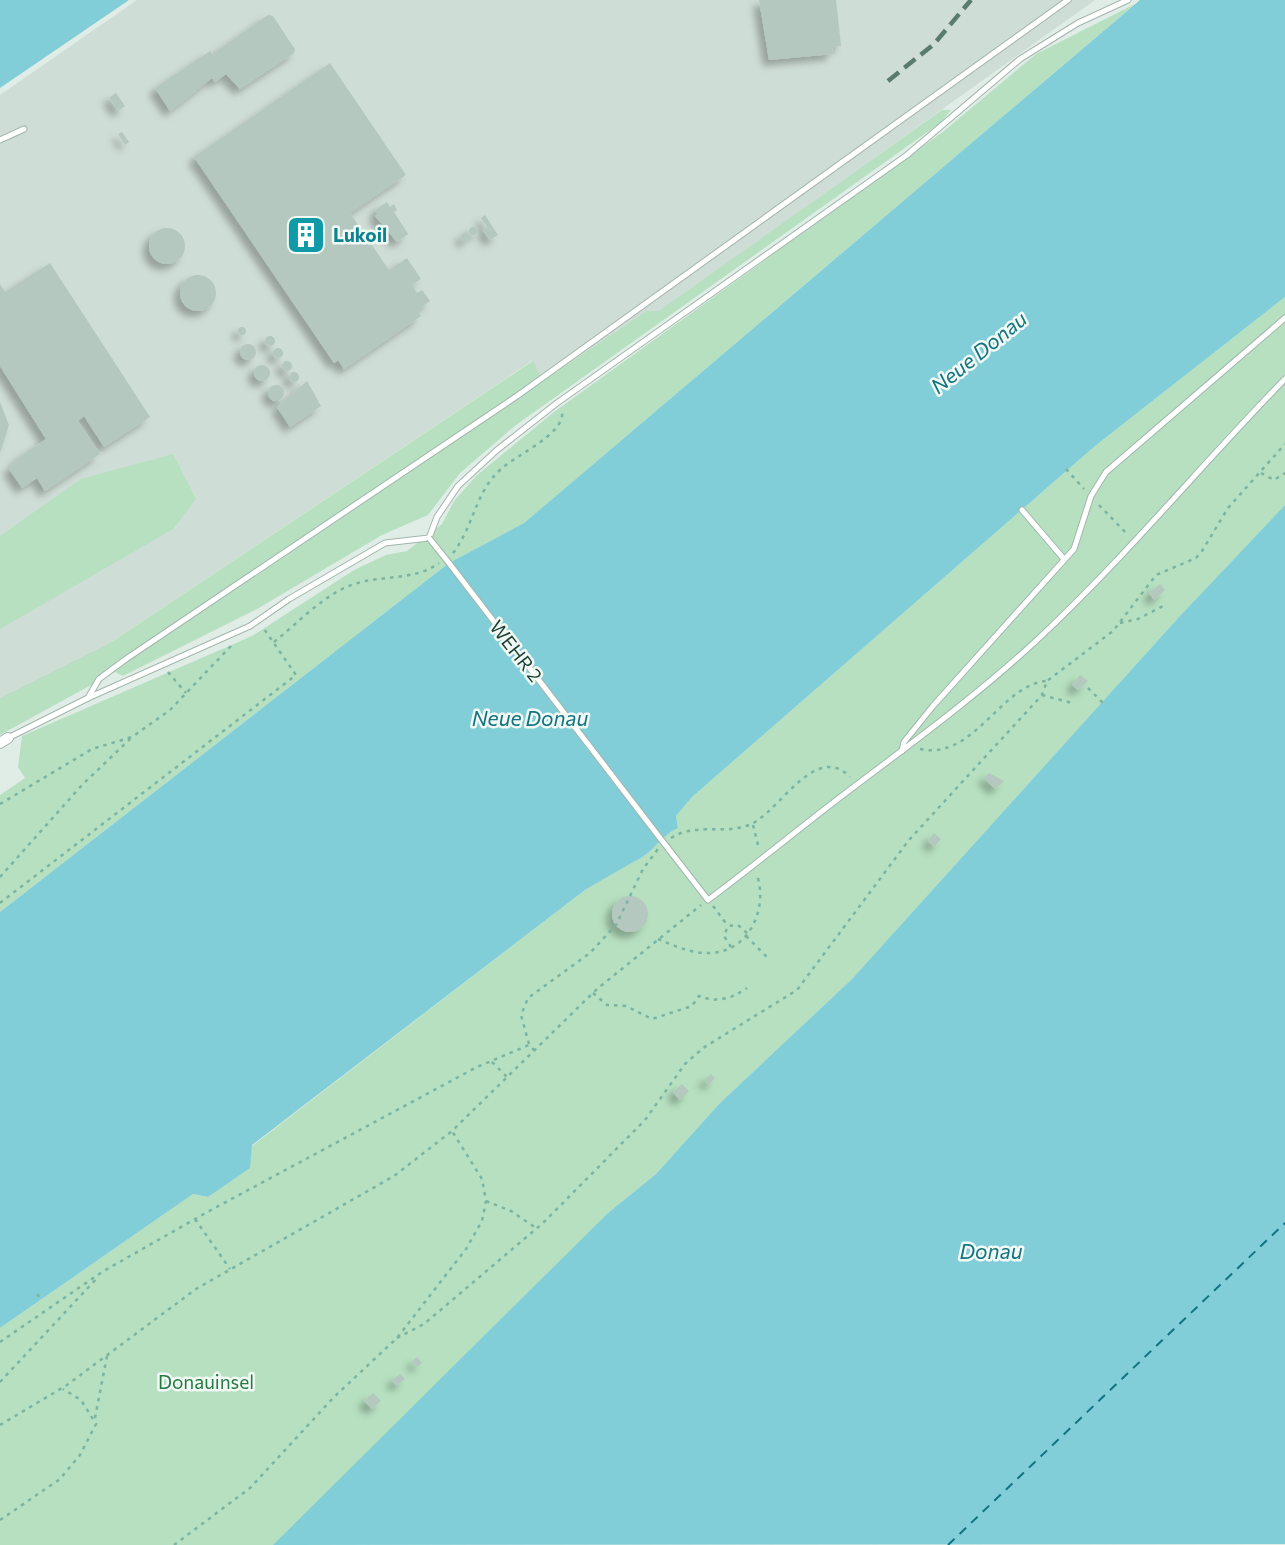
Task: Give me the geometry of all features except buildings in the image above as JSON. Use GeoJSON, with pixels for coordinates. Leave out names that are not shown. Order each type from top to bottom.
{"type":"FeatureCollection","features":[{"type":"Feature","properties":{"kind":"lane"},"geometry":{"type":"LineString","coordinates":[[88,698],[99,679],[126,659],[517,396],[1068,0]]}},
{"type":"Feature","properties":{"kind":"lane"},"geometry":{"type":"LineString","coordinates":[[4,741],[88,698],[164,667],[258,621],[385,543],[429,538],[437,517],[458,486],[497,450],[557,404],[906,155],[1020,59],[1078,23],[1128,0]]}},
{"type":"Feature","properties":{"kind":"lane"},"geometry":{"type":"LineString","coordinates":[[0,140],[24,129]]}},
{"type":"Feature","properties":{"kind":"lane"},"geometry":{"type":"LineString","coordinates":[[902,751],[904,742],[933,706],[1074,549],[1091,496],[1106,472],[1285,318]]}},
{"type":"Feature","properties":{"kind":"lane"},"geometry":{"type":"LineString","coordinates":[[708,900],[1006,668],[1089,590],[1285,379]]}},
{"type":"Feature","properties":{"kind":"lane"},"geometry":{"type":"LineString","coordinates":[[1022,510],[1064,559]]}},
{"type":"Feature","properties":{"kind":"lane","name":"WEHR 2"},"geometry":{"type":"LineString","coordinates":[[429,538],[708,900]]}},
{"type":"Feature","properties":{"kind":"path"},"geometry":{"type":"LineString","coordinates":[[397,1338],[424,1324],[536,1228],[645,1121],[685,1064],[703,1048],[797,990],[923,823],[1042,695],[1047,681],[1120,623],[1156,575],[1196,558],[1227,508],[1285,444]]}},
{"type":"Feature","properties":{"kind":"path"},"geometry":{"type":"LineString","coordinates":[[1066,469],[1081,486]]}},
{"type":"Feature","properties":{"kind":"path"},"geometry":{"type":"LineString","coordinates":[[1260,473],[1274,480],[1285,473]]}},
{"type":"Feature","properties":{"kind":"path"},"geometry":{"type":"LineString","coordinates":[[1097,503],[1121,528]]}},
{"type":"Feature","properties":{"kind":"path"},"geometry":{"type":"LineString","coordinates":[[1120,623],[1138,619],[1165,605]]}},
{"type":"Feature","properties":{"kind":"path"},"geometry":{"type":"LineString","coordinates":[[0,903],[296,675],[258,621]]}},
{"type":"Feature","properties":{"kind":"path"},"geometry":{"type":"LineString","coordinates":[[0,877],[82,785],[132,737],[170,710],[231,645]]}},
{"type":"Feature","properties":{"kind":"path"},"geometry":{"type":"LineString","coordinates":[[164,667],[186,694]]}},
{"type":"Feature","properties":{"kind":"path"},"geometry":{"type":"LineString","coordinates":[[923,749],[950,749],[1011,700],[1038,682],[1047,681]]}},
{"type":"Feature","properties":{"kind":"path"},"geometry":{"type":"LineString","coordinates":[[1088,688],[1105,705]]}},
{"type":"Feature","properties":{"kind":"path"},"geometry":{"type":"LineString","coordinates":[[1042,695],[1072,703]]}},
{"type":"Feature","properties":{"kind":"path"},"geometry":{"type":"LineString","coordinates":[[0,804],[92,749],[132,737]]}},
{"type":"Feature","properties":{"kind":"path"},"geometry":{"type":"LineString","coordinates":[[822,767],[842,769],[857,785]]}},
{"type":"Feature","properties":{"kind":"path"},"geometry":{"type":"LineString","coordinates":[[753,824],[759,850]]}},
{"type":"Feature","properties":{"kind":"path"},"geometry":{"type":"LineString","coordinates":[[657,939],[697,953],[713,953],[731,947],[747,935],[759,911],[761,897],[754,865]]}},
{"type":"Feature","properties":{"kind":"path"},"geometry":{"type":"LineString","coordinates":[[0,1425],[61,1388],[197,1289],[394,1176],[452,1131],[593,993],[708,900]]}},
{"type":"Feature","properties":{"kind":"path"},"geometry":{"type":"LineString","coordinates":[[719,914],[728,926]]}},
{"type":"Feature","properties":{"kind":"path"},"geometry":{"type":"LineString","coordinates":[[728,926],[738,925],[769,959]]}},
{"type":"Feature","properties":{"kind":"path"},"geometry":{"type":"LineString","coordinates":[[728,926],[724,936],[731,947]]}},
{"type":"Feature","properties":{"kind":"path"},"geometry":{"type":"LineString","coordinates":[[534,1051],[522,1025],[523,1006],[544,986]]}},
{"type":"Feature","properties":{"kind":"path"},"geometry":{"type":"LineString","coordinates":[[593,993],[607,1005],[626,1006],[652,1019],[692,1006],[699,996],[713,1002],[735,996],[747,988]]}},
{"type":"Feature","properties":{"kind":"path"},"geometry":{"type":"LineString","coordinates":[[0,1342],[102,1272],[195,1219],[491,1061],[530,1045]]}},
{"type":"Feature","properties":{"kind":"path"},"geometry":{"type":"LineString","coordinates":[[491,1061],[507,1077]]}},
{"type":"Feature","properties":{"kind":"path"},"geometry":{"type":"LineString","coordinates":[[174,1545],[250,1488],[334,1397],[397,1338],[466,1249],[482,1221],[486,1201],[482,1179],[452,1131]]}},
{"type":"Feature","properties":{"kind":"path"},"geometry":{"type":"LineString","coordinates":[[486,1201],[512,1211],[536,1228]]}},
{"type":"Feature","properties":{"kind":"path"},"geometry":{"type":"LineString","coordinates":[[195,1219],[230,1269]]}},
{"type":"Feature","properties":{"kind":"path"},"geometry":{"type":"LineString","coordinates":[[0,1382],[102,1272]]}},
{"type":"Feature","properties":{"kind":"path"},"geometry":{"type":"LineString","coordinates":[[37,1294],[42,1300]]}},
{"type":"Feature","properties":{"kind":"path"},"geometry":{"type":"LineString","coordinates":[[0,1520],[60,1479],[80,1455],[96,1424],[108,1354]]}},
{"type":"Feature","properties":{"kind":"path"},"geometry":{"type":"LineString","coordinates":[[61,1388],[81,1399],[95,1418]]}},
{"type":"Feature","properties":{"kind":"shaded area"},"geometry":{"type":"Polygon","coordinates":[[[137,0],[1095,0],[659,312],[646,311],[543,381],[532,361],[110,643],[0,698],[0,95],[137,0]]]}},
{"type":"Feature","properties":{"kind":"green space"},"geometry":{"type":"Polygon","coordinates":[[[1135,4],[524,523],[449,563],[0,912],[0,795],[25,778],[18,767],[22,736],[252,636],[354,570],[386,555],[407,551],[442,524],[454,501],[476,476],[554,412],[944,131],[1036,54],[1135,4]]]}},
{"type":"Feature","properties":{"kind":"green space"},"geometry":{"type":"Polygon","coordinates":[[[942,110],[951,110],[940,123],[516,425],[460,473],[428,515],[382,535],[257,609],[123,676],[115,672],[0,735],[0,698],[110,643],[533,361],[543,381],[646,311],[659,311],[942,110]]]}},
{"type":"Feature","properties":{"kind":"green space","name":"Donauinsel"},"geometry":{"type":"Polygon","coordinates":[[[1285,297],[1285,505],[1179,617],[852,979],[720,1103],[656,1174],[608,1213],[282,1545],[0,1545],[0,1328],[193,1194],[208,1197],[249,1168],[252,1146],[585,890],[649,852],[678,828],[676,816],[692,797],[1095,446],[1285,297]]]}},
{"type":"Feature","properties":{"kind":"green space"},"geometry":{"type":"Polygon","coordinates":[[[173,454],[196,499],[173,529],[0,629],[0,536],[81,479],[173,454]]]}},
{"type":"Feature","properties":{"kind":"water"},"geometry":{"type":"Polygon","coordinates":[[[0,0],[129,0],[0,88],[0,0]]]}},
{"type":"Feature","properties":{"kind":"water","name":"Neue Donau"},"geometry":{"type":"Polygon","coordinates":[[[1140,0],[1285,0],[1285,297],[1095,446],[692,797],[676,816],[678,828],[649,852],[585,890],[252,1145],[250,1168],[208,1197],[193,1194],[0,1328],[0,912],[449,563],[524,523],[1140,0]]]}},
{"type":"Feature","properties":{"kind":"water","name":"Donau"},"geometry":{"type":"Polygon","coordinates":[[[1285,505],[1285,1544],[273,1545],[608,1213],[656,1174],[720,1103],[852,979],[1179,617],[1285,505]]]}},
{"type":"Feature","properties":{"kind":"ferry route"},"geometry":{"type":"LineString","coordinates":[[948,1545],[1285,1223]]}},
{"type":"Feature","properties":{"kind":"railway"},"geometry":{"type":"LineString","coordinates":[[888,81],[934,44],[971,0]]}},
{"type":"Feature","properties":{"kind":"place","name":"Lukoil"},"geometry":{"type":"Point","coordinates":[306,235]}}]}
